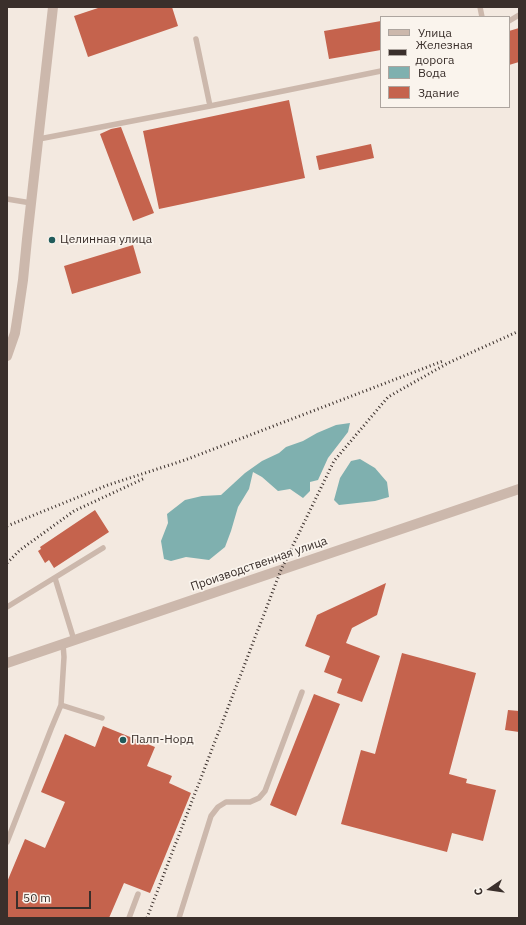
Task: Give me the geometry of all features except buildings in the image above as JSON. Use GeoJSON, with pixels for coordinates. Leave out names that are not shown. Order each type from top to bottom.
{"type":"FeatureCollection","features":[{"type":"Feature","properties":{"kind":"street"},"geometry":{"type":"LineString","coordinates":[[7,356],[18,314],[23,280],[54,7]]}},
{"type":"Feature","properties":{"kind":"street","name":"Производственная улица"},"geometry":{"type":"LineString","coordinates":[[7,663],[519,490]]}},
{"type":"Feature","properties":{"kind":"lane"},"geometry":{"type":"LineString","coordinates":[[510,20],[519,15]]}},
{"type":"Feature","properties":{"kind":"lane"},"geometry":{"type":"LineString","coordinates":[[196,39],[210,106]]}},
{"type":"Feature","properties":{"kind":"lane"},"geometry":{"type":"LineString","coordinates":[[39,139],[380,71]]}},
{"type":"Feature","properties":{"kind":"lane"},"geometry":{"type":"LineString","coordinates":[[7,199],[31,203]]}},
{"type":"Feature","properties":{"kind":"lane"},"geometry":{"type":"LineString","coordinates":[[7,607],[103,548]]}},
{"type":"Feature","properties":{"kind":"lane"},"geometry":{"type":"LineString","coordinates":[[55,578],[74,640]]}},
{"type":"Feature","properties":{"kind":"lane"},"geometry":{"type":"LineString","coordinates":[[7,842],[50,729],[61,705],[64,657],[63,644]]}},
{"type":"Feature","properties":{"kind":"lane"},"geometry":{"type":"LineString","coordinates":[[179,918],[211,816],[218,807],[226,802],[250,802],[259,798],[266,792],[302,692]]}},
{"type":"Feature","properties":{"kind":"lane"},"geometry":{"type":"LineString","coordinates":[[61,705],[102,718]]}},
{"type":"Feature","properties":{"kind":"lane"},"geometry":{"type":"LineString","coordinates":[[129,918],[138,894]]}},
{"type":"Feature","properties":{"kind":"water"},"geometry":{"type":"Polygon","coordinates":[[[350,423],[348,432],[328,458],[318,480],[310,482],[310,491],[303,498],[290,489],[278,491],[262,477],[253,472],[249,489],[238,507],[225,547],[209,560],[186,557],[171,561],[164,559],[161,541],[168,523],[167,514],[185,500],[202,496],[221,495],[245,473],[262,461],[279,453],[286,447],[303,441],[336,425],[350,423]]]}},
{"type":"Feature","properties":{"kind":"water"},"geometry":{"type":"Polygon","coordinates":[[[360,459],[375,468],[387,482],[389,497],[375,501],[339,505],[334,500],[340,478],[351,461],[360,459]]]}},
{"type":"Feature","properties":{"kind":"railway"},"geometry":{"type":"LineString","coordinates":[[147,918],[281,570],[334,461],[388,397],[448,363],[517,332]]}},
{"type":"Feature","properties":{"kind":"railway"},"geometry":{"type":"LineString","coordinates":[[7,526],[108,485],[185,460],[443,361]]}},
{"type":"Feature","properties":{"kind":"railway"},"geometry":{"type":"LineString","coordinates":[[7,563],[20,550],[74,511],[145,478]]}},
{"type":"Feature","properties":{"kind":"place","name":"Целинная улица"},"geometry":{"type":"Point","coordinates":[52,240]}},
{"type":"Feature","properties":{"kind":"place","name":"Палп-Норд"},"geometry":{"type":"Point","coordinates":[123,740]}}]}
